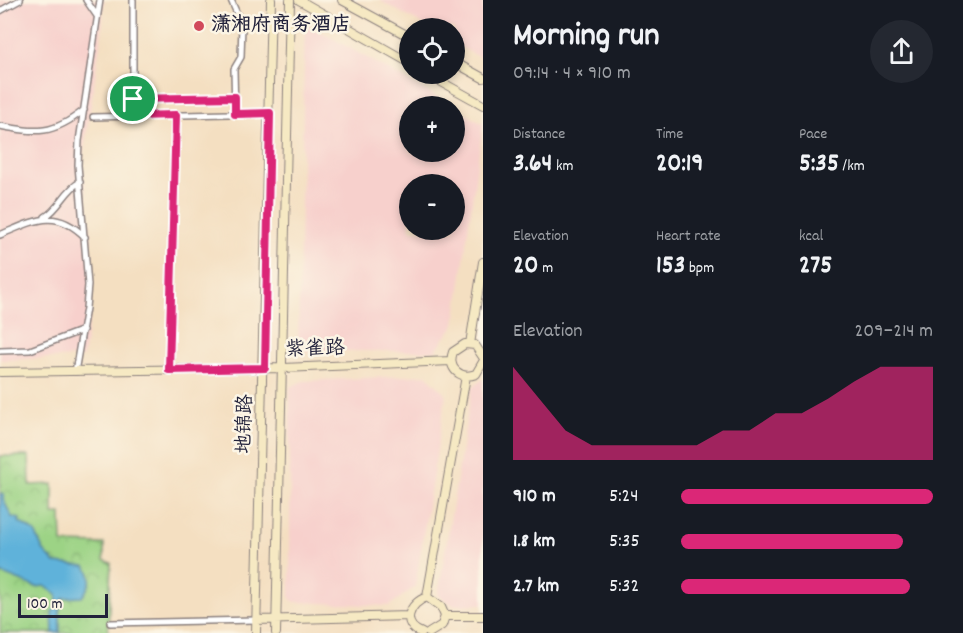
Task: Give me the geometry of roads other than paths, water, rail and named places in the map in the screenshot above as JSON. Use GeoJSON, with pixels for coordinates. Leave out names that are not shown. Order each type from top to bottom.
{"type":"FeatureCollection","features":[{"type":"Feature","properties":{"kind":"street"},"geometry":{"type":"LineString","coordinates":[[0,11],[20,0]]}},
{"type":"Feature","properties":{"kind":"street"},"geometry":{"type":"LineString","coordinates":[[86,0],[98,18]]}},
{"type":"Feature","properties":{"kind":"street"},"geometry":{"type":"LineString","coordinates":[[75,372],[88,285],[79,141],[99,0]]}},
{"type":"Feature","properties":{"kind":"street"},"geometry":{"type":"LineString","coordinates":[[133,116],[134,0]]}},
{"type":"Feature","properties":{"kind":"street"},"geometry":{"type":"LineString","coordinates":[[231,0],[242,25],[241,57],[234,69],[235,114]]}},
{"type":"Feature","properties":{"kind":"street","name":"地锦路"},"geometry":{"type":"LineString","coordinates":[[256,633],[265,368],[271,0]]}},
{"type":"Feature","properties":{"kind":"street","name":"地锦路"},"geometry":{"type":"LineString","coordinates":[[276,633],[290,0]]}},
{"type":"Feature","properties":{"kind":"street"},"geometry":{"type":"LineString","coordinates":[[299,0],[399,57]]}},
{"type":"Feature","properties":{"kind":"street"},"geometry":{"type":"LineString","coordinates":[[342,0],[399,31]]}},
{"type":"Feature","properties":{"kind":"street"},"geometry":{"type":"LineString","coordinates":[[465,68],[483,78]]}},
{"type":"Feature","properties":{"kind":"street"},"geometry":{"type":"LineString","coordinates":[[445,84],[483,105]]}},
{"type":"Feature","properties":{"kind":"street"},"geometry":{"type":"LineString","coordinates":[[133,99],[235,97]]}},
{"type":"Feature","properties":{"kind":"street"},"geometry":{"type":"LineString","coordinates":[[0,126],[34,132],[48,131],[84,110]]}},
{"type":"Feature","properties":{"kind":"street"},"geometry":{"type":"LineString","coordinates":[[93,117],[270,113]]}},
{"type":"Feature","properties":{"kind":"street"},"geometry":{"type":"LineString","coordinates":[[169,370],[176,115]]}},
{"type":"Feature","properties":{"kind":"street"},"geometry":{"type":"LineString","coordinates":[[41,220],[61,205],[72,186],[80,182]]}},
{"type":"Feature","properties":{"kind":"street"},"geometry":{"type":"LineString","coordinates":[[0,236],[48,218],[67,222],[85,237]]}},
{"type":"Feature","properties":{"kind":"street"},"geometry":{"type":"LineString","coordinates":[[470,344],[483,262]]}},
{"type":"Feature","properties":{"kind":"street"},"geometry":{"type":"LineString","coordinates":[[0,351],[30,350],[82,330]]}},
{"type":"Feature","properties":{"kind":"street"},"geometry":{"type":"LineString","coordinates":[[483,357],[478,348],[470,344],[456,348],[451,361],[456,371],[466,376],[476,374],[483,362]]}},
{"type":"Feature","properties":{"kind":"street","name":"紫雀路"},"geometry":{"type":"LineString","coordinates":[[0,372],[283,368],[451,361]]}},
{"type":"Feature","properties":{"kind":"street"},"geometry":{"type":"LineString","coordinates":[[427,597],[466,376]]}},
{"type":"Feature","properties":{"kind":"street"},"geometry":{"type":"LineString","coordinates":[[427,597],[441,607],[445,616],[442,625],[429,633]]}},
{"type":"Feature","properties":{"kind":"street"},"geometry":{"type":"LineString","coordinates":[[422,633],[410,625],[408,616],[418,600],[427,597]]}},
{"type":"Feature","properties":{"kind":"street"},"geometry":{"type":"LineString","coordinates":[[110,623],[408,616]]}},
{"type":"Feature","properties":{"kind":"street"},"geometry":{"type":"LineString","coordinates":[[445,616],[483,616]]}},
{"type":"Feature","properties":{"kind":"water"},"geometry":{"type":"Polygon","coordinates":[[[0,493],[4,495],[3,499],[12,517],[20,519],[19,522],[35,532],[43,550],[55,563],[85,566],[90,574],[89,585],[82,597],[63,598],[60,608],[60,633],[53,633],[52,612],[57,607],[57,595],[45,586],[36,587],[0,573],[0,493]]]}},
{"type":"Feature","properties":{"kind":"place","name":"潇湘府商务酒店"},"geometry":{"type":"Point","coordinates":[199,26]}}]}
